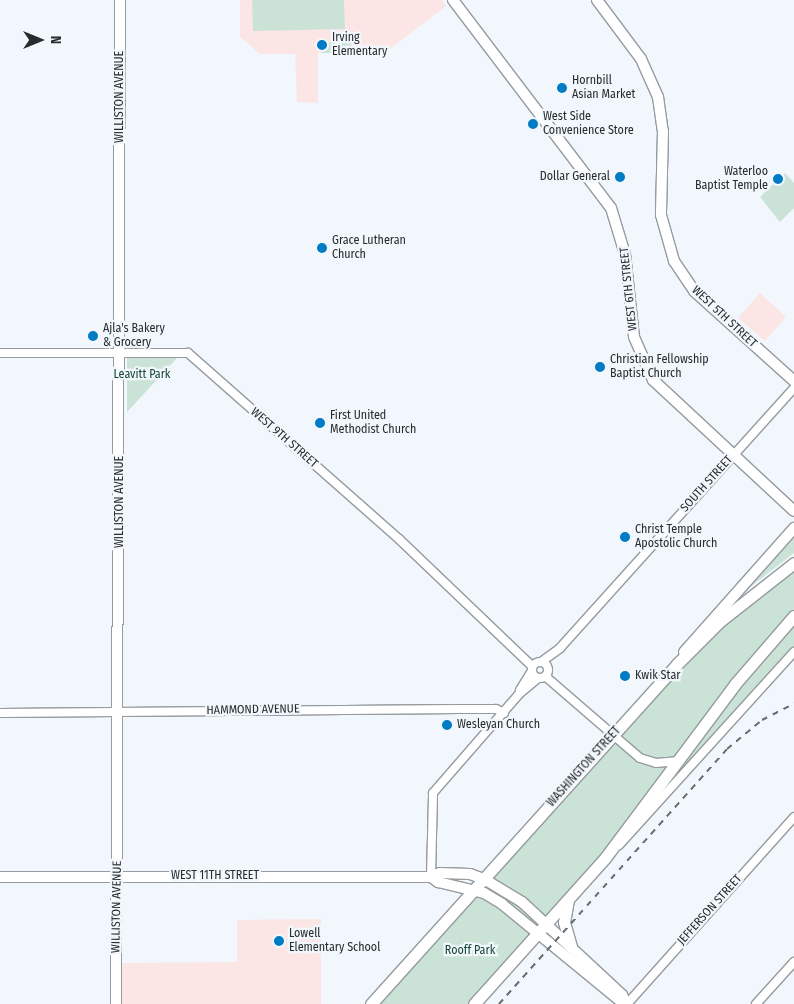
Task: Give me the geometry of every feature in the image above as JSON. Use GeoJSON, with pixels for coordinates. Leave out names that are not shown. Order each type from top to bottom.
{"type":"FeatureCollection","features":[{"type":"Feature","properties":{"kind":"highway"},"geometry":{"type":"LineString","coordinates":[[677,664],[734,609],[794,563]]}},
{"type":"Feature","properties":{"kind":"highway"},"geometry":{"type":"LineString","coordinates":[[474,1004],[605,858],[735,684],[794,616]]}},
{"type":"Feature","properties":{"kind":"highway","name":"WASHINGTON STREET"},"geometry":{"type":"LineString","coordinates":[[371,1004],[677,664]]}},
{"type":"Feature","properties":{"kind":"highway"},"geometry":{"type":"LineString","coordinates":[[569,897],[564,922],[571,946]]}},
{"type":"Feature","properties":{"kind":"main road","name":"WILLISTON AVENUE"},"geometry":{"type":"LineString","coordinates":[[116,1004],[119,711],[120,0]]}},
{"type":"Feature","properties":{"kind":"main road","name":"WEST 6TH STREET"},"geometry":{"type":"LineString","coordinates":[[453,0],[605,198],[620,230],[625,254],[631,325],[647,370],[656,383],[794,511]]}},
{"type":"Feature","properties":{"kind":"main road","name":"WEST 5TH STREET"},"geometry":{"type":"LineString","coordinates":[[597,0],[647,69],[658,96],[663,123],[661,215],[674,261],[694,291],[794,381]]}},
{"type":"Feature","properties":{"kind":"main road","name":"WASHINGTON STREET"},"geometry":{"type":"LineString","coordinates":[[677,664],[697,634],[794,528]]}},
{"type":"Feature","properties":{"kind":"main road","name":"WEST 11TH STREET"},"geometry":{"type":"LineString","coordinates":[[0,877],[118,875],[431,877],[440,872],[484,878],[514,896],[546,923],[622,995],[626,1004]]}},
{"type":"Feature","properties":{"kind":"main road","name":"WEST 11TH STREET"},"geometry":{"type":"LineString","coordinates":[[431,877],[438,882],[473,891],[502,904],[626,1004]]}},
{"type":"Feature","properties":{"kind":"street","name":"WEST 9TH STREET"},"geometry":{"type":"LineString","coordinates":[[0,353],[120,351],[188,353],[399,539],[536,665]]}},
{"type":"Feature","properties":{"kind":"street","name":"SOUTH STREET"},"geometry":{"type":"LineString","coordinates":[[519,694],[544,674],[560,648],[794,388]]}},
{"type":"Feature","properties":{"kind":"street","name":"SOUTH STREET"},"geometry":{"type":"LineString","coordinates":[[431,877],[433,793],[504,713],[519,694],[536,665],[560,648]]}},
{"type":"Feature","properties":{"kind":"street"},"geometry":{"type":"LineString","coordinates":[[605,858],[630,835],[794,652]]}},
{"type":"Feature","properties":{"kind":"street"},"geometry":{"type":"LineString","coordinates":[[536,665],[614,734],[650,762],[679,761]]}},
{"type":"Feature","properties":{"kind":"street"},"geometry":{"type":"LineString","coordinates":[[536,665],[544,674]]}},
{"type":"Feature","properties":{"kind":"street","name":"HAMMOND AVENUE"},"geometry":{"type":"LineString","coordinates":[[0,713],[459,709],[496,709],[504,713]]}},
{"type":"Feature","properties":{"kind":"street","name":"JEFFERSON STREET"},"geometry":{"type":"LineString","coordinates":[[626,1004],[794,817]]}},
{"type":"Feature","properties":{"kind":"street"},"geometry":{"type":"LineString","coordinates":[[756,1004],[794,962]]}},
{"type":"Feature","properties":{"kind":"shaded area","name":"Irving Elementary"},"geometry":{"type":"Polygon","coordinates":[[[240,0],[442,0],[446,6],[386,52],[318,53],[318,103],[297,102],[295,54],[260,54],[240,37],[240,0]]]}},
{"type":"Feature","properties":{"kind":"shaded area"},"geometry":{"type":"Polygon","coordinates":[[[760,293],[786,317],[765,341],[738,318],[760,293]]]}},
{"type":"Feature","properties":{"kind":"shaded area","name":"Lowell Elementary School"},"geometry":{"type":"Polygon","coordinates":[[[321,919],[321,1004],[116,1004],[117,963],[237,962],[237,920],[321,919]]]}},
{"type":"Feature","properties":{"kind":"green space"},"geometry":{"type":"Polygon","coordinates":[[[252,0],[344,0],[345,29],[253,31],[252,0]]]}},
{"type":"Feature","properties":{"kind":"green space"},"geometry":{"type":"Polygon","coordinates":[[[331,42],[351,42],[351,53],[322,53],[321,47],[331,42]]]}},
{"type":"Feature","properties":{"kind":"green space"},"geometry":{"type":"Polygon","coordinates":[[[785,173],[794,183],[794,208],[780,222],[760,197],[785,173]]]}},
{"type":"Feature","properties":{"kind":"green space","name":"Leavitt Park"},"geometry":{"type":"Polygon","coordinates":[[[127,358],[177,358],[127,412],[127,358]]]}},
{"type":"Feature","properties":{"kind":"green space"},"geometry":{"type":"Polygon","coordinates":[[[794,531],[794,553],[732,601],[794,531]]]}},
{"type":"Feature","properties":{"kind":"green space","name":"Rooff Park"},"geometry":{"type":"Polygon","coordinates":[[[794,563],[794,616],[648,804],[474,1004],[371,1004],[677,664],[794,563]]]}},
{"type":"Feature","properties":{"kind":"green space"},"geometry":{"type":"Polygon","coordinates":[[[794,626],[794,646],[678,773],[738,690],[794,626]]]}},
{"type":"Feature","properties":{"kind":"railway"},"geometry":{"type":"LineString","coordinates":[[499,1004],[727,749],[762,720],[794,704]]}},
{"type":"Feature","properties":{"kind":"place","name":"Irving Elementary"},"geometry":{"type":"Point","coordinates":[322,45]}},
{"type":"Feature","properties":{"kind":"place","name":"Hornbill Asian Market"},"geometry":{"type":"Point","coordinates":[562,88]}},
{"type":"Feature","properties":{"kind":"place","name":"West Side Convenience Store"},"geometry":{"type":"Point","coordinates":[533,124]}},
{"type":"Feature","properties":{"kind":"place","name":"Dollar General"},"geometry":{"type":"Point","coordinates":[620,177]}},
{"type":"Feature","properties":{"kind":"place","name":"Waterloo Baptist Temple"},"geometry":{"type":"Point","coordinates":[778,179]}},
{"type":"Feature","properties":{"kind":"place","name":"Grace Lutheran Church"},"geometry":{"type":"Point","coordinates":[322,248]}},
{"type":"Feature","properties":{"kind":"place","name":"Ajla's Bakery & Grocery"},"geometry":{"type":"Point","coordinates":[93,336]}},
{"type":"Feature","properties":{"kind":"place","name":"Christian Fellowship Baptist Church"},"geometry":{"type":"Point","coordinates":[600,367]}},
{"type":"Feature","properties":{"kind":"place","name":"First United Methodist Church"},"geometry":{"type":"Point","coordinates":[320,423]}},
{"type":"Feature","properties":{"kind":"place","name":"Christ Temple Apostolic Church"},"geometry":{"type":"Point","coordinates":[625,537]}},
{"type":"Feature","properties":{"kind":"place","name":"Kwik Star"},"geometry":{"type":"Point","coordinates":[625,676]}},
{"type":"Feature","properties":{"kind":"place","name":"Wesleyan Church"},"geometry":{"type":"Point","coordinates":[447,725]}},
{"type":"Feature","properties":{"kind":"place","name":"Lowell Elementary School"},"geometry":{"type":"Point","coordinates":[279,941]}}]}
